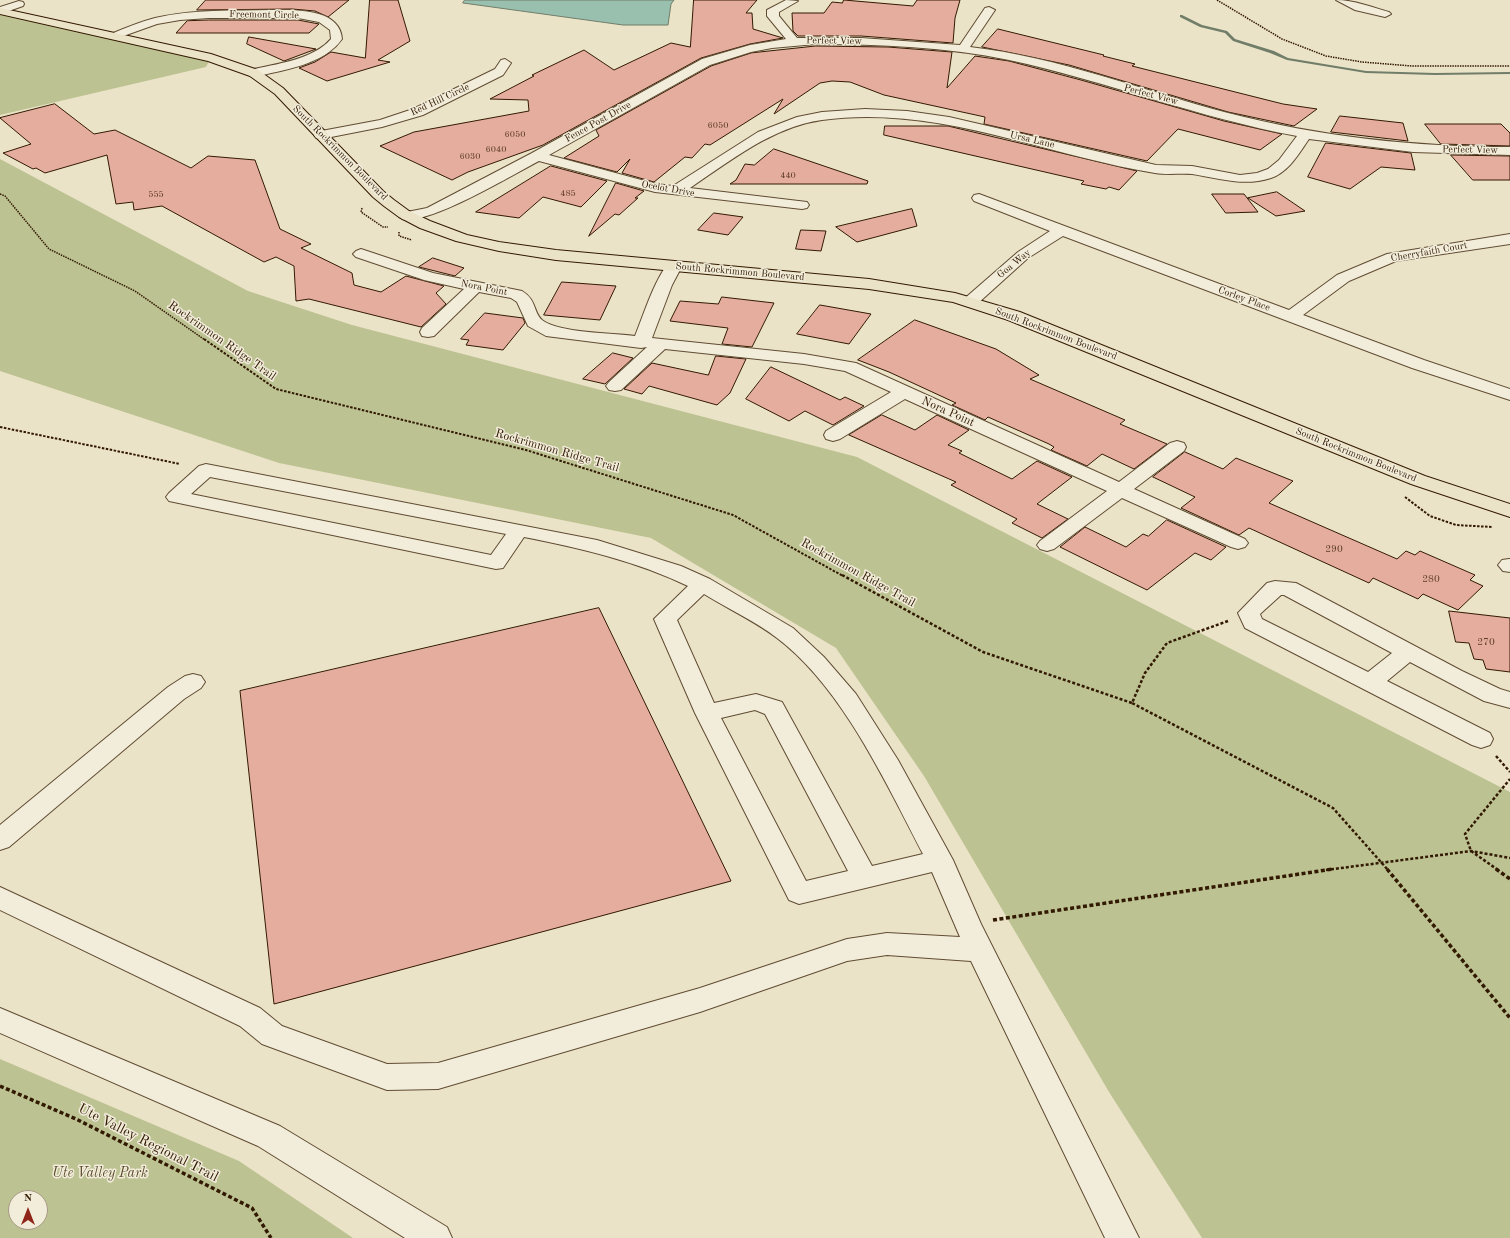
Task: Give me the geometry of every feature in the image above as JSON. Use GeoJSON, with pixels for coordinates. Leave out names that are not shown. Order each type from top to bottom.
{"type":"FeatureCollection","features":[{"type":"Feature","properties":{"kind":"main road","name":"South Rockrimmon Boulevard"},"geometry":{"type":"LineString","coordinates":[[0,11],[211,58],[254,73],[279,91],[378,194],[408,216],[460,237],[520,251],[869,284],[927,293],[970,302],[1014,316],[1418,480],[1510,511]]}},
{"type":"Feature","properties":{"kind":"street"},"geometry":{"type":"LineString","coordinates":[[1341,0],[1359,8],[1384,14]]}},
{"type":"Feature","properties":{"kind":"street"},"geometry":{"type":"LineString","coordinates":[[793,1],[773,10],[772,16],[793,41]]}},
{"type":"Feature","properties":{"kind":"street"},"geometry":{"type":"LineString","coordinates":[[0,11],[19,4]]}},
{"type":"Feature","properties":{"kind":"street"},"geometry":{"type":"LineString","coordinates":[[963,49],[990,10]]}},
{"type":"Feature","properties":{"kind":"street","name":"Freemont Circle"},"geometry":{"type":"LineString","coordinates":[[116,36],[162,20],[193,15],[276,13],[324,17],[336,29],[337,36],[335,42],[329,48],[305,60],[254,73]]}},
{"type":"Feature","properties":{"kind":"street","name":"Perfect View"},"geometry":{"type":"LineString","coordinates":[[793,41],[847,40],[963,49],[1023,60],[1251,122],[1306,134],[1413,148],[1510,150]]}},
{"type":"Feature","properties":{"kind":"street","name":"Fence Post Drive"},"geometry":{"type":"LineString","coordinates":[[408,216],[431,211],[537,156],[706,62],[741,50],[793,41]]}},
{"type":"Feature","properties":{"kind":"street","name":"Red Hill Circle"},"geometry":{"type":"LineString","coordinates":[[320,135],[382,123],[418,112],[499,72],[505,63]]}},
{"type":"Feature","properties":{"kind":"street","name":"Ursa Lane"},"geometry":{"type":"LineString","coordinates":[[675,191],[768,131],[801,119],[840,108],[935,118],[1158,169],[1196,170],[1224,178],[1253,179],[1266,176],[1280,169],[1306,134]]}},
{"type":"Feature","properties":{"kind":"street","name":"Ocelot Drive"},"geometry":{"type":"LineString","coordinates":[[537,156],[656,188],[802,205]]}},
{"type":"Feature","properties":{"kind":"street","name":"Corley Place"},"geometry":{"type":"LineString","coordinates":[[979,198],[1418,364],[1510,395]]}},
{"type":"Feature","properties":{"kind":"street","name":"Goa Way"},"geometry":{"type":"LineString","coordinates":[[970,302],[1023,255],[1061,230]]}},
{"type":"Feature","properties":{"kind":"street","name":"Cherryfaith Court"},"geometry":{"type":"LineString","coordinates":[[1291,316],[1343,278],[1392,257],[1510,239]]}},
{"type":"Feature","properties":{"kind":"street","name":"Nora Point"},"geometry":{"type":"LineString","coordinates":[[361,254],[430,277],[516,294],[524,299],[534,322],[552,332],[640,343],[826,362],[850,367],[1238,543]]}},
{"type":"Feature","properties":{"kind":"street"},"geometry":{"type":"LineString","coordinates":[[640,343],[664,285],[674,266]]}},
{"type":"Feature","properties":{"kind":"street"},"geometry":{"type":"LineString","coordinates":[[428,332],[475,287]]}},
{"type":"Feature","properties":{"kind":"street"},"geometry":{"type":"LineString","coordinates":[[615,386],[660,345]]}},
{"type":"Feature","properties":{"kind":"street"},"geometry":{"type":"LineString","coordinates":[[833,435],[904,392]]}},
{"type":"Feature","properties":{"kind":"street"},"geometry":{"type":"LineString","coordinates":[[1047,545],[1119,489],[1177,447]]}},
{"type":"Feature","properties":{"kind":"street"},"geometry":{"type":"LineString","coordinates":[[519,530],[496,563],[176,497],[206,470],[519,530],[590,544],[674,571],[702,584],[785,633],[816,662],[848,700],[886,760],[940,860],[967,924],[1122,1238]]}},
{"type":"Feature","properties":{"kind":"street"},"geometry":{"type":"LineString","coordinates":[[702,584],[665,619],[707,713],[799,893],[940,860]]}},
{"type":"Feature","properties":{"kind":"street"},"geometry":{"type":"LineString","coordinates":[[1481,739],[1253,623],[1248,613],[1275,588],[1288,588],[1492,695],[1510,700]]}},
{"type":"Feature","properties":{"kind":"street"},"geometry":{"type":"LineString","coordinates":[[1371,682],[1409,652]]}},
{"type":"Feature","properties":{"kind":"street"},"geometry":{"type":"LineString","coordinates":[[0,840],[176,694],[193,682]]}},
{"type":"Feature","properties":{"kind":"street"},"geometry":{"type":"LineString","coordinates":[[707,713],[756,702],[774,708],[865,877]]}},
{"type":"Feature","properties":{"kind":"street"},"geometry":{"type":"LineString","coordinates":[[0,898],[250,1017],[272,1035],[387,1077],[438,1076],[700,1000],[847,950],[886,944],[980,950]]}},
{"type":"Feature","properties":{"kind":"street"},"geometry":{"type":"LineString","coordinates":[[0,1020],[269,1136],[435,1238]]}},
{"type":"Feature","properties":{"kind":"path"},"geometry":{"type":"LineString","coordinates":[[1217,0],[1282,39],[1326,56],[1362,62],[1412,66],[1510,66]]}},
{"type":"Feature","properties":{"kind":"path","name":"Rockrimmon Ridge Trail"},"geometry":{"type":"LineString","coordinates":[[0,194],[5,196],[49,249],[135,291],[276,389],[526,450],[733,515],[983,652],[1132,703],[1332,808],[1380,862],[1510,1018]]}},
{"type":"Feature","properties":{"kind":"path"},"geometry":{"type":"LineString","coordinates":[[0,427],[206,470]]}},
{"type":"Feature","properties":{"kind":"path"},"geometry":{"type":"LineString","coordinates":[[1132,703],[1145,673],[1167,643],[1248,613]]}},
{"type":"Feature","properties":{"kind":"path"},"geometry":{"type":"LineString","coordinates":[[1510,779],[1466,834],[1471,851],[1510,879]]}},
{"type":"Feature","properties":{"kind":"path"},"geometry":{"type":"LineString","coordinates":[[967,924],[1380,862],[1471,851],[1510,858]]}},
{"type":"Feature","properties":{"kind":"path","name":"Ute Valley Regional Trail"},"geometry":{"type":"LineString","coordinates":[[0,1086],[76,1119],[252,1208],[271,1238]]}},
{"type":"Feature","properties":{"kind":"green space"},"geometry":{"type":"Polygon","coordinates":[[[0,10],[211,58],[206,67],[0,115],[0,10]]]}},
{"type":"Feature","properties":{"kind":"green space"},"geometry":{"type":"Polygon","coordinates":[[[0,159],[248,291],[352,325],[857,457],[1510,792],[1510,1238],[1202,1238],[1109,1092],[924,776],[836,648],[651,538],[279,463],[0,371],[0,159]]]}},
{"type":"Feature","properties":{"kind":"green space","name":"Ute Valley Park"},"geometry":{"type":"Polygon","coordinates":[[[0,1059],[239,1161],[353,1238],[0,1238],[0,1059]]]}},
{"type":"Feature","properties":{"kind":"shaded area"},"geometry":{"type":"Polygon","coordinates":[[[465,0],[674,0],[671,4],[668,25],[623,25],[463,3],[465,0]]]}},
{"type":"Feature","properties":{"kind":"building"},"geometry":{"type":"Polygon","coordinates":[[[206,0],[349,0],[328,17],[315,11],[292,9],[197,10],[206,0]]]}},
{"type":"Feature","properties":{"kind":"building"},"geometry":{"type":"Polygon","coordinates":[[[370,0],[398,0],[410,41],[378,60],[390,62],[327,81],[299,68],[315,62],[331,52],[365,58],[370,0]]]}},
{"type":"Feature","properties":{"kind":"building"},"geometry":{"type":"Polygon","coordinates":[[[694,0],[757,0],[746,13],[752,13],[753,29],[783,38],[750,44],[701,58],[543,145],[468,172],[452,180],[380,146],[414,132],[529,111],[528,100],[490,99],[534,76],[532,75],[584,50],[614,70],[671,43],[690,47],[694,0]]]}},
{"type":"Feature","properties":{"kind":"building"},"geometry":{"type":"Polygon","coordinates":[[[844,0],[913,6],[917,0],[960,0],[955,18],[953,43],[861,36],[798,36],[793,31],[792,13],[824,13],[832,2],[842,3],[844,0]]]}},
{"type":"Feature","properties":{"kind":"building"},"geometry":{"type":"Polygon","coordinates":[[[298,20],[319,24],[309,33],[176,33],[187,21],[298,20]]]}},
{"type":"Feature","properties":{"kind":"building"},"geometry":{"type":"Polygon","coordinates":[[[998,29],[1104,55],[1103,56],[1135,64],[1132,66],[1283,104],[1317,109],[1294,126],[1228,112],[1069,65],[982,47],[998,29]]]}},
{"type":"Feature","properties":{"kind":"building"},"geometry":{"type":"Polygon","coordinates":[[[249,37],[316,49],[284,61],[247,44],[249,37]]]}},
{"type":"Feature","properties":{"kind":"building"},"geometry":{"type":"Polygon","coordinates":[[[816,46],[888,47],[952,52],[947,88],[975,56],[1009,61],[1224,121],[1282,134],[1260,150],[1178,129],[1147,161],[984,124],[985,117],[884,95],[850,82],[832,81],[820,83],[774,114],[783,99],[710,145],[705,144],[692,158],[685,157],[654,182],[622,173],[630,159],[617,172],[564,158],[599,136],[596,130],[711,66],[751,53],[816,46]]]}},
{"type":"Feature","properties":{"kind":"building"},"geometry":{"type":"Polygon","coordinates":[[[55,104],[94,134],[115,130],[191,168],[208,156],[255,160],[280,229],[311,244],[301,248],[352,273],[354,285],[381,292],[406,276],[444,286],[436,293],[446,304],[421,327],[309,299],[296,301],[294,266],[276,257],[264,262],[162,206],[134,210],[133,202],[116,204],[107,155],[45,173],[36,168],[33,169],[3,153],[31,144],[0,118],[55,104]]]}},
{"type":"Feature","properties":{"kind":"building"},"geometry":{"type":"Polygon","coordinates":[[[1340,116],[1403,123],[1408,141],[1331,132],[1340,116]]]}},
{"type":"Feature","properties":{"kind":"building"},"geometry":{"type":"Polygon","coordinates":[[[1425,124],[1501,124],[1510,133],[1510,146],[1441,144],[1425,124]]]}},
{"type":"Feature","properties":{"kind":"building"},"geometry":{"type":"Polygon","coordinates":[[[885,126],[948,126],[1137,171],[1119,190],[1109,187],[1106,189],[1081,184],[1084,181],[884,135],[885,126]]]}},
{"type":"Feature","properties":{"kind":"building"},"geometry":{"type":"Polygon","coordinates":[[[1326,143],[1411,153],[1415,170],[1381,167],[1350,189],[1308,177],[1326,143]]]}},
{"type":"Feature","properties":{"kind":"building"},"geometry":{"type":"Polygon","coordinates":[[[774,149],[868,181],[867,184],[730,184],[736,180],[745,164],[754,165],[774,149]]]}},
{"type":"Feature","properties":{"kind":"building"},"geometry":{"type":"Polygon","coordinates":[[[1451,155],[1510,156],[1510,180],[1473,180],[1451,155]]]}},
{"type":"Feature","properties":{"kind":"building"},"geometry":{"type":"Polygon","coordinates":[[[551,166],[607,181],[581,207],[543,197],[519,218],[476,212],[551,166]]]}},
{"type":"Feature","properties":{"kind":"building"},"geometry":{"type":"Polygon","coordinates":[[[616,183],[644,191],[619,215],[615,214],[589,236],[616,183]]]}},
{"type":"Feature","properties":{"kind":"building"},"geometry":{"type":"Polygon","coordinates":[[[1277,192],[1305,211],[1276,216],[1248,198],[1277,192]]]}},
{"type":"Feature","properties":{"kind":"building"},"geometry":{"type":"Polygon","coordinates":[[[1212,194],[1244,194],[1258,212],[1226,213],[1212,194]]]}},
{"type":"Feature","properties":{"kind":"building"},"geometry":{"type":"Polygon","coordinates":[[[912,209],[917,226],[857,242],[836,227],[912,209]]]}},
{"type":"Feature","properties":{"kind":"building"},"geometry":{"type":"Polygon","coordinates":[[[714,213],[743,217],[728,235],[698,230],[714,213]]]}},
{"type":"Feature","properties":{"kind":"building"},"geometry":{"type":"Polygon","coordinates":[[[801,230],[826,231],[821,251],[796,249],[801,230]]]}},
{"type":"Feature","properties":{"kind":"building"},"geometry":{"type":"Polygon","coordinates":[[[433,258],[464,268],[455,276],[419,267],[433,258]]]}},
{"type":"Feature","properties":{"kind":"building"},"geometry":{"type":"Polygon","coordinates":[[[562,282],[616,286],[600,320],[544,315],[562,282]]]}},
{"type":"Feature","properties":{"kind":"building"},"geometry":{"type":"Polygon","coordinates":[[[722,297],[774,303],[752,347],[722,344],[728,328],[670,321],[680,301],[718,304],[722,297]]]}},
{"type":"Feature","properties":{"kind":"building"},"geometry":{"type":"Polygon","coordinates":[[[820,305],[871,314],[849,344],[797,334],[820,305]]]}},
{"type":"Feature","properties":{"kind":"building"},"geometry":{"type":"Polygon","coordinates":[[[485,313],[523,318],[525,323],[503,350],[466,345],[469,340],[461,339],[485,313]]]}},
{"type":"Feature","properties":{"kind":"building"},"geometry":{"type":"Polygon","coordinates":[[[915,320],[996,349],[1039,375],[1030,379],[1125,420],[1120,424],[1167,444],[1134,469],[1102,454],[1087,466],[1051,450],[1054,447],[1049,444],[988,417],[985,420],[952,405],[956,403],[889,372],[858,360],[915,320]]]}},
{"type":"Feature","properties":{"kind":"building"},"geometry":{"type":"Polygon","coordinates":[[[613,353],[633,358],[605,384],[583,379],[613,353]]]}},
{"type":"Feature","properties":{"kind":"building"},"geometry":{"type":"Polygon","coordinates":[[[716,356],[746,359],[730,393],[717,405],[649,386],[642,394],[624,389],[652,363],[708,375],[716,356]]]}},
{"type":"Feature","properties":{"kind":"building"},"geometry":{"type":"Polygon","coordinates":[[[771,367],[840,400],[845,397],[864,406],[833,425],[805,411],[789,421],[746,399],[771,367]]]}},
{"type":"Feature","properties":{"kind":"building"},"geometry":{"type":"Polygon","coordinates":[[[882,415],[915,430],[937,415],[969,430],[948,445],[962,451],[959,453],[1012,479],[1037,461],[1072,477],[1037,504],[1068,519],[1042,538],[1012,523],[1017,519],[951,485],[956,482],[849,435],[882,415]]]}},
{"type":"Feature","properties":{"kind":"building"},"geometry":{"type":"Polygon","coordinates":[[[1185,452],[1223,469],[1236,458],[1293,481],[1269,503],[1397,559],[1406,551],[1415,555],[1420,551],[1475,575],[1470,580],[1483,586],[1458,610],[1423,594],[1418,599],[1373,578],[1369,583],[1249,528],[1239,535],[1181,508],[1195,497],[1153,477],[1185,452]]]}},
{"type":"Feature","properties":{"kind":"building"},"geometry":{"type":"Polygon","coordinates":[[[1167,520],[1226,547],[1211,560],[1195,553],[1147,590],[1060,547],[1085,527],[1126,547],[1143,534],[1148,536],[1167,520]]]}},
{"type":"Feature","properties":{"kind":"building"},"geometry":{"type":"Polygon","coordinates":[[[599,608],[731,881],[274,1004],[240,691],[599,608]]]}},
{"type":"Feature","properties":{"kind":"building"},"geometry":{"type":"Polygon","coordinates":[[[1449,611],[1510,618],[1510,672],[1486,669],[1483,660],[1474,659],[1469,643],[1456,642],[1449,611]]]}},
{"type":"Feature","properties":{"kind":"waterway"},"geometry":{"type":"LineString","coordinates":[[1181,16],[1201,26],[1226,32],[1234,40],[1272,52],[1287,59],[1366,72],[1435,74],[1510,73]]}}]}
